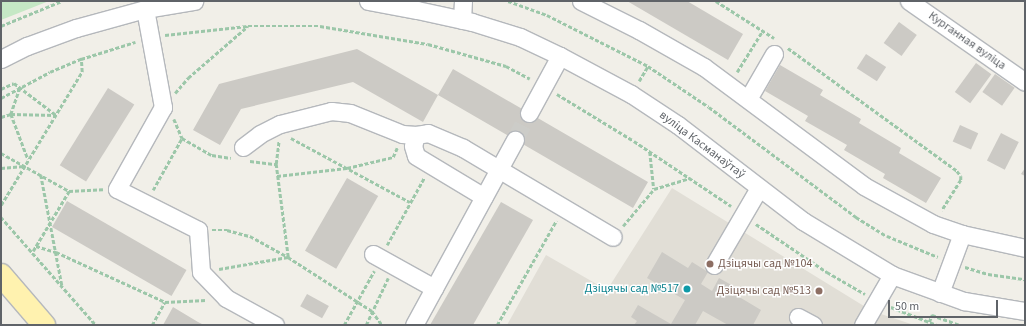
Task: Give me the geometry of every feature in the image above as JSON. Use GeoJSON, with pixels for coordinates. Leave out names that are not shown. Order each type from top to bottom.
{"type":"FeatureCollection","features":[{"type":"Feature","properties":{"kind":"main road"},"geometry":{"type":"LineString","coordinates":[[1,275],[44,325]]}},
{"type":"Feature","properties":{"kind":"street"},"geometry":{"type":"LineString","coordinates":[[1,59],[27,46],[76,28],[145,9],[194,1]]}},
{"type":"Feature","properties":{"kind":"street","name":"вуліца Касманаўтаў"},"geometry":{"type":"LineString","coordinates":[[368,1],[462,20],[520,37],[560,56],[631,94],[666,117],[803,220],[892,275],[964,301],[1025,311]]}},
{"type":"Feature","properties":{"kind":"street"},"geometry":{"type":"LineString","coordinates":[[462,20],[463,1]]}},
{"type":"Feature","properties":{"kind":"street"},"geometry":{"type":"LineString","coordinates":[[581,1],[639,30],[704,67],[864,186],[933,224],[962,234],[1025,248]]}},
{"type":"Feature","properties":{"kind":"street","name":"Курганная вуліца"},"geometry":{"type":"LineString","coordinates":[[909,1],[1025,82]]}},
{"type":"Feature","properties":{"kind":"street"},"geometry":{"type":"LineString","coordinates":[[145,9],[165,104],[117,189],[146,202],[198,230],[201,272],[226,298],[275,325]]}},
{"type":"Feature","properties":{"kind":"street"},"geometry":{"type":"LineString","coordinates":[[748,99],[779,47]]}},
{"type":"Feature","properties":{"kind":"street"},"geometry":{"type":"LineString","coordinates":[[529,113],[560,56]]}},
{"type":"Feature","properties":{"kind":"street"},"geometry":{"type":"LineString","coordinates":[[241,155],[260,134],[331,111],[350,113],[409,134],[428,133],[456,145],[613,237]]}},
{"type":"Feature","properties":{"kind":"street"},"geometry":{"type":"LineString","coordinates":[[409,134],[416,156],[484,197]]}},
{"type":"Feature","properties":{"kind":"street"},"geometry":{"type":"LineString","coordinates":[[414,325],[515,140]]}},
{"type":"Feature","properties":{"kind":"street"},"geometry":{"type":"LineString","coordinates":[[714,265],[759,188]]}},
{"type":"Feature","properties":{"kind":"street"},"geometry":{"type":"LineString","coordinates":[[940,293],[962,234]]}},
{"type":"Feature","properties":{"kind":"street"},"geometry":{"type":"LineString","coordinates":[[373,254],[434,288]]}},
{"type":"Feature","properties":{"kind":"street"},"geometry":{"type":"LineString","coordinates":[[864,325],[892,275]]}},
{"type":"Feature","properties":{"kind":"path"},"geometry":{"type":"LineString","coordinates":[[1,26],[62,1]]}},
{"type":"Feature","properties":{"kind":"path"},"geometry":{"type":"LineString","coordinates":[[508,1],[547,15],[648,66],[709,107],[856,217],[887,236],[952,262],[988,274],[1025,279]]}},
{"type":"Feature","properties":{"kind":"path"},"geometry":{"type":"LineString","coordinates":[[716,1],[763,30],[779,47],[957,171],[961,176],[961,180],[933,224]]}},
{"type":"Feature","properties":{"kind":"path"},"geometry":{"type":"LineString","coordinates":[[248,26],[188,78],[165,104],[182,138],[212,155],[241,155],[276,164]]}},
{"type":"Feature","properties":{"kind":"path"},"geometry":{"type":"LineString","coordinates":[[1,98],[81,59],[150,38],[248,26],[320,26],[428,44],[506,66],[544,86],[650,151],[827,272],[877,301],[937,325]]}},
{"type":"Feature","properties":{"kind":"path"},"geometry":{"type":"LineString","coordinates":[[729,85],[763,30]]}},
{"type":"Feature","properties":{"kind":"path"},"geometry":{"type":"LineString","coordinates":[[1,205],[82,72],[81,59]]}},
{"type":"Feature","properties":{"kind":"path"},"geometry":{"type":"LineString","coordinates":[[1,89],[14,83],[56,115]]}},
{"type":"Feature","properties":{"kind":"path"},"geometry":{"type":"LineString","coordinates":[[20,88],[11,114],[29,160]]}},
{"type":"Feature","properties":{"kind":"path"},"geometry":{"type":"LineString","coordinates":[[1,117],[11,114],[56,115]]}},
{"type":"Feature","properties":{"kind":"path"},"geometry":{"type":"LineString","coordinates":[[288,257],[276,164],[280,128],[347,168],[410,202]]}},
{"type":"Feature","properties":{"kind":"path"},"geometry":{"type":"LineString","coordinates":[[277,176],[347,168],[393,157],[409,134]]}},
{"type":"Feature","properties":{"kind":"path"},"geometry":{"type":"LineString","coordinates":[[146,202],[182,138]]}},
{"type":"Feature","properties":{"kind":"path"},"geometry":{"type":"LineString","coordinates":[[650,151],[654,189]]}},
{"type":"Feature","properties":{"kind":"path"},"geometry":{"type":"LineString","coordinates":[[1,153],[69,191],[117,189]]}},
{"type":"Feature","properties":{"kind":"path"},"geometry":{"type":"LineString","coordinates":[[1,168],[25,166]]}},
{"type":"Feature","properties":{"kind":"path"},"geometry":{"type":"LineString","coordinates":[[41,175],[62,286]]}},
{"type":"Feature","properties":{"kind":"path"},"geometry":{"type":"LineString","coordinates":[[613,237],[654,189],[690,178]]}},
{"type":"Feature","properties":{"kind":"path"},"geometry":{"type":"LineString","coordinates":[[33,252],[69,191]]}},
{"type":"Feature","properties":{"kind":"path"},"geometry":{"type":"LineString","coordinates":[[497,325],[563,209]]}},
{"type":"Feature","properties":{"kind":"path"},"geometry":{"type":"LineString","coordinates":[[1,217],[96,325]]}},
{"type":"Feature","properties":{"kind":"path"},"geometry":{"type":"LineString","coordinates":[[198,230],[227,230],[250,236],[288,257],[372,311],[382,325]]}},
{"type":"Feature","properties":{"kind":"path"},"geometry":{"type":"LineString","coordinates":[[36,246],[56,252],[165,302],[226,298]]}},
{"type":"Feature","properties":{"kind":"path"},"geometry":{"type":"LineString","coordinates":[[201,272],[288,257]]}},
{"type":"Feature","properties":{"kind":"path"},"geometry":{"type":"LineString","coordinates":[[366,325],[394,266]]}},
{"type":"Feature","properties":{"kind":"path"},"geometry":{"type":"LineString","coordinates":[[152,325],[165,302]]}},
{"type":"Feature","properties":{"kind":"path"},"geometry":{"type":"LineString","coordinates":[[929,322],[932,315],[960,325]]}},
{"type":"Feature","properties":{"kind":"shaded area","name":"Дзіцячы сад №104"},"geometry":{"type":"Polygon","coordinates":[[[672,188],[872,311],[914,325],[507,325],[546,255],[607,290],[672,188]]]}},
{"type":"Feature","properties":{"kind":"green space"},"geometry":{"type":"Polygon","coordinates":[[[1,1],[49,1],[1,20],[1,1]]]}},
{"type":"Feature","properties":{"kind":"building"},"geometry":{"type":"Polygon","coordinates":[[[627,1],[687,1],[743,34],[728,60],[627,1]]]}},
{"type":"Feature","properties":{"kind":"building"},"geometry":{"type":"Polygon","coordinates":[[[899,22],[917,35],[902,56],[884,43],[899,22]]]}},
{"type":"Feature","properties":{"kind":"building"},"geometry":{"type":"Polygon","coordinates":[[[357,49],[438,95],[423,122],[353,82],[241,109],[220,145],[193,130],[219,84],[357,49]]]}},
{"type":"Feature","properties":{"kind":"building"},"geometry":{"type":"Polygon","coordinates":[[[866,54],[886,67],[877,81],[857,68],[866,54]]]}},
{"type":"Feature","properties":{"kind":"building"},"geometry":{"type":"Polygon","coordinates":[[[976,63],[991,74],[970,103],[955,92],[976,63]]]}},
{"type":"Feature","properties":{"kind":"building"},"geometry":{"type":"Polygon","coordinates":[[[780,65],[823,90],[820,95],[861,119],[859,123],[901,148],[899,153],[941,178],[926,203],[883,178],[885,174],[844,150],[847,145],[805,121],[808,116],[765,91],[780,65]]]}},
{"type":"Feature","properties":{"kind":"building"},"geometry":{"type":"Polygon","coordinates":[[[453,69],[648,182],[633,208],[438,95],[453,69]]]}},
{"type":"Feature","properties":{"kind":"building"},"geometry":{"type":"Polygon","coordinates":[[[995,74],[1015,88],[1002,106],[982,92],[995,74]]]}},
{"type":"Feature","properties":{"kind":"building"},"geometry":{"type":"Polygon","coordinates":[[[108,88],[134,104],[86,182],[60,165],[108,88]]]}},
{"type":"Feature","properties":{"kind":"building"},"geometry":{"type":"Polygon","coordinates":[[[960,125],[978,133],[971,150],[953,141],[960,125]]]}},
{"type":"Feature","properties":{"kind":"building"},"geometry":{"type":"Polygon","coordinates":[[[1001,133],[1019,142],[1005,170],[987,161],[1001,133]]]}},
{"type":"Feature","properties":{"kind":"building"},"geometry":{"type":"Polygon","coordinates":[[[1025,168],[1025,176],[1021,174],[1025,168]]]}},
{"type":"Feature","properties":{"kind":"building"},"geometry":{"type":"Polygon","coordinates":[[[347,178],[378,196],[336,269],[305,251],[347,178]]]}},
{"type":"Feature","properties":{"kind":"building"},"geometry":{"type":"Polygon","coordinates":[[[67,201],[187,270],[172,296],[52,227],[67,201]]]}},
{"type":"Feature","properties":{"kind":"building"},"geometry":{"type":"Polygon","coordinates":[[[501,202],[533,220],[473,325],[430,325],[501,202]]]}},
{"type":"Feature","properties":{"kind":"building","name":"Дзіцячы сад №517"},"geometry":{"type":"Polygon","coordinates":[[[662,252],[688,268],[692,262],[708,272],[701,284],[712,291],[719,278],[735,287],[731,292],[761,310],[753,325],[728,325],[703,311],[695,325],[634,325],[637,321],[631,317],[638,305],[671,324],[685,300],[647,278],[662,252]]]}},
{"type":"Feature","properties":{"kind":"building"},"geometry":{"type":"Polygon","coordinates":[[[307,294],[329,306],[322,318],[300,306],[307,294]]]}},
{"type":"Feature","properties":{"kind":"building"},"geometry":{"type":"Polygon","coordinates":[[[173,307],[198,322],[204,325],[163,325],[173,307]]]}},
{"type":"Feature","properties":{"kind":"tunnel"},"geometry":{"type":"LineString","coordinates":[[515,140],[529,113]]}},
{"type":"Feature","properties":{"kind":"place","name":"Дзіцячы сад №104"},"geometry":{"type":"Point","coordinates":[710,264]}},
{"type":"Feature","properties":{"kind":"place","name":"Дзіцячы сад №517"},"geometry":{"type":"Point","coordinates":[687,289]}},
{"type":"Feature","properties":{"kind":"place","name":"Дзіцячы сад №513"},"geometry":{"type":"Point","coordinates":[819,291]}}]}
